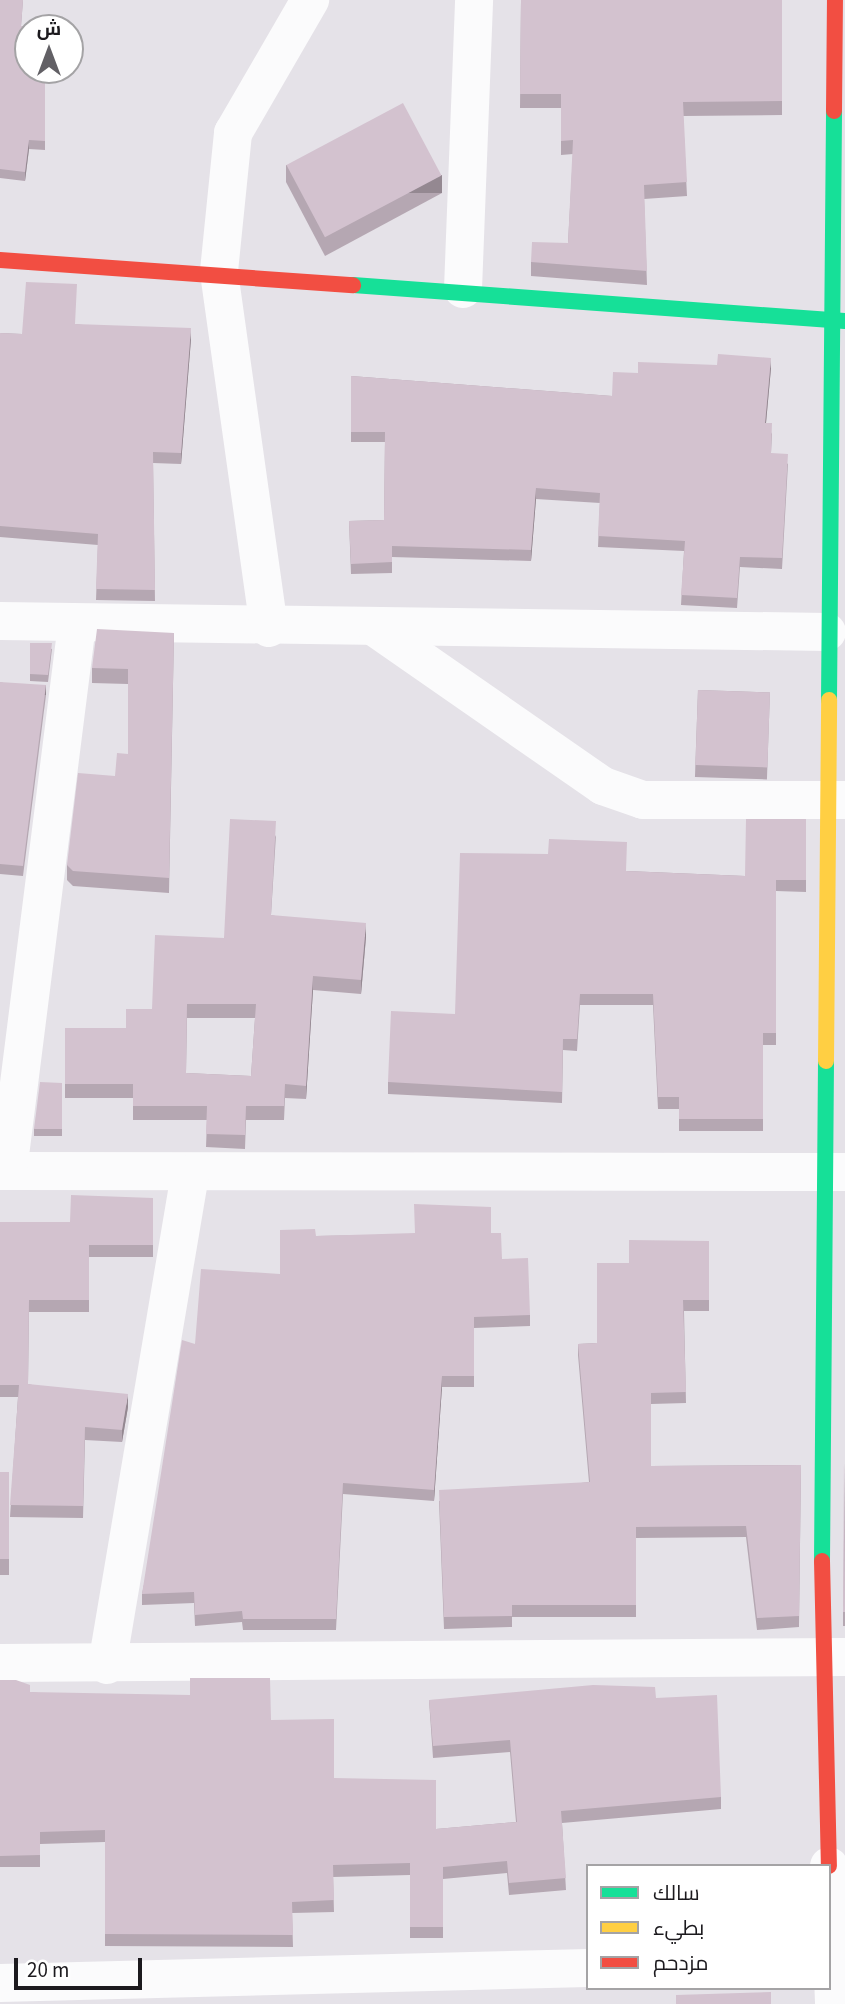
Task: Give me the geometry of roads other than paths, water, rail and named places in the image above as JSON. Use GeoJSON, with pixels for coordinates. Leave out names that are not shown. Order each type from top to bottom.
{"type":"FeatureCollection","features":[{"type":"Feature","properties":{"kind":"street"},"geometry":{"type":"LineString","coordinates":[[269,628],[219,271],[233,133],[310,0]]}},
{"type":"Feature","properties":{"kind":"street"},"geometry":{"type":"LineString","coordinates":[[463,289],[474,0]]}},
{"type":"Feature","properties":{"kind":"street"},"geometry":{"type":"LineString","coordinates":[[829,1864],[833,1658],[837,800],[827,632],[836,535],[839,320],[835,0]]}},
{"type":"Feature","properties":{"kind":"street"},"geometry":{"type":"LineString","coordinates":[[0,260],[219,271],[839,320]]}},
{"type":"Feature","properties":{"kind":"street"},"geometry":{"type":"LineString","coordinates":[[0,621],[269,628],[827,632]]}},
{"type":"Feature","properties":{"kind":"street"},"geometry":{"type":"LineString","coordinates":[[77,624],[4,1171],[190,1174],[836,1172]]}},
{"type":"Feature","properties":{"kind":"street"},"geometry":{"type":"LineString","coordinates":[[377,629],[603,786],[643,800],[837,800]]}},
{"type":"Feature","properties":{"kind":"street"},"geometry":{"type":"LineString","coordinates":[[107,1665],[190,1174]]}},
{"type":"Feature","properties":{"kind":"street"},"geometry":{"type":"LineString","coordinates":[[0,1663],[107,1665],[833,1658]]}},
{"type":"Feature","properties":{"kind":"street"},"geometry":{"type":"LineString","coordinates":[[831,1893],[836,1962],[834,2004]]}},
{"type":"Feature","properties":{"kind":"street"},"geometry":{"type":"LineString","coordinates":[[0,1983],[280,1990],[586,1968]]}}]}
